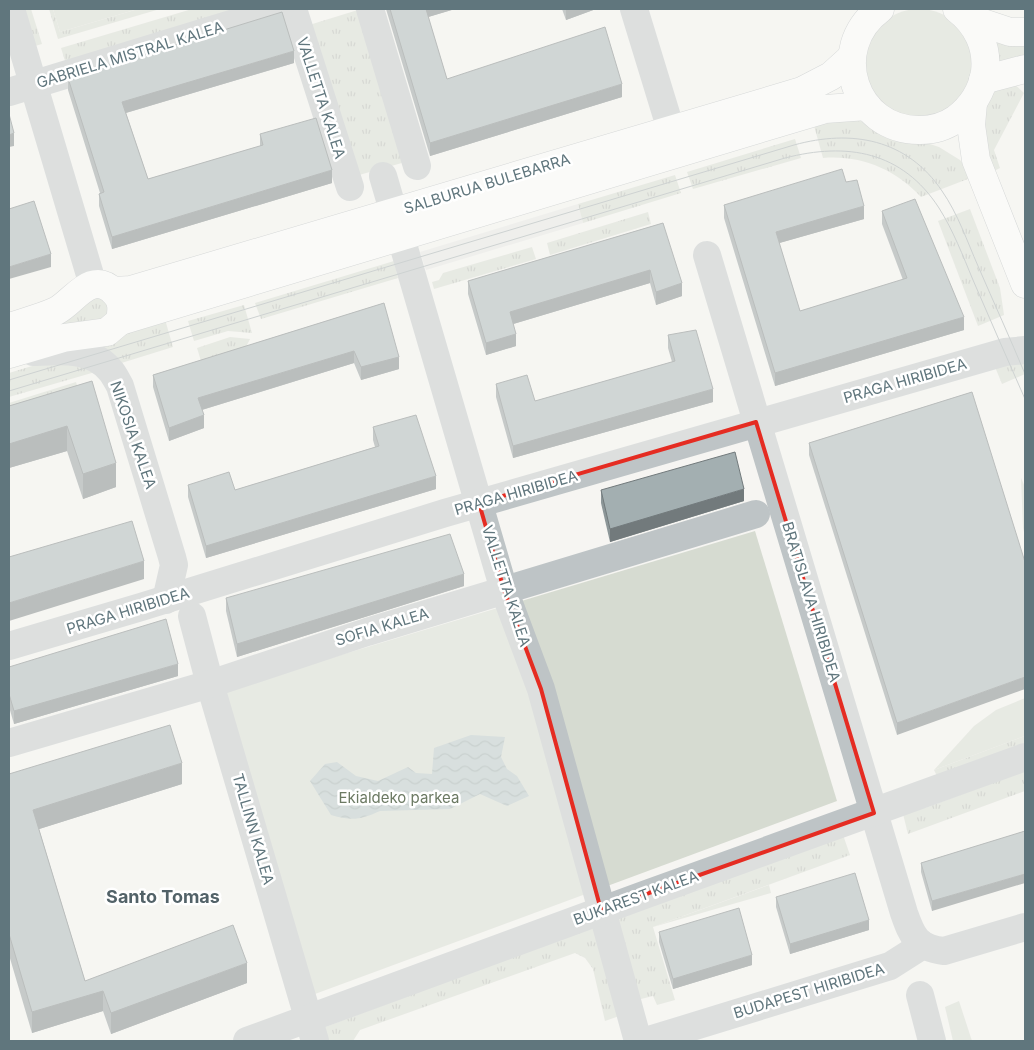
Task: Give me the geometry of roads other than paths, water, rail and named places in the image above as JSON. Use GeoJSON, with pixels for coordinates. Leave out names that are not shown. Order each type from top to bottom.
{"type":"FeatureCollection","features":[{"type":"Feature","properties":{"kind":"main road"},"geometry":{"type":"LineString","coordinates":[[873,12],[855,43],[852,57],[854,83],[866,106],[876,116],[894,126],[913,130],[927,130],[940,127],[964,113],[978,92],[1025,69]]}},
{"type":"Feature","properties":{"kind":"main road"},"geometry":{"type":"LineString","coordinates":[[963,14],[1010,32],[1025,32]]}},
{"type":"Feature","properties":{"kind":"main road"},"geometry":{"type":"LineString","coordinates":[[963,14],[978,32],[984,48],[986,64],[971,125],[976,160],[1025,284]]}},
{"type":"Feature","properties":{"kind":"main road","name":"SALBURUA BULEBARRA"},"geometry":{"type":"LineString","coordinates":[[10,345],[108,332],[120,321],[397,224],[671,130],[802,91],[831,76],[852,57]]}},
{"type":"Feature","properties":{"kind":"main road","name":"SALBURUA BULEBARRA"},"geometry":{"type":"LineString","coordinates":[[10,345],[58,310],[84,288],[132,290],[397,224],[825,109],[866,106]]}},
{"type":"Feature","properties":{"kind":"main road"},"geometry":{"type":"LineString","coordinates":[[927,130],[947,139],[976,160]]}},
{"type":"Feature","properties":{"kind":"main road"},"geometry":{"type":"LineString","coordinates":[[104,288],[120,299],[120,321]]}},
{"type":"Feature","properties":{"kind":"street"},"geometry":{"type":"LineString","coordinates":[[11,9],[21,88],[104,288]]}},
{"type":"Feature","properties":{"kind":"street","name":"GABRIELA MISTRAL KALEA"},"geometry":{"type":"LineString","coordinates":[[21,88],[280,9]]}},
{"type":"Feature","properties":{"kind":"street","name":"VALLETTA KALEA"},"geometry":{"type":"LineString","coordinates":[[293,9],[350,187]]}},
{"type":"Feature","properties":{"kind":"street"},"geometry":{"type":"LineString","coordinates":[[370,9],[417,166]]}},
{"type":"Feature","properties":{"kind":"street"},"geometry":{"type":"LineString","coordinates":[[634,9],[671,130]]}},
{"type":"Feature","properties":{"kind":"street","name":"VALLETTA KALEA"},"geometry":{"type":"LineString","coordinates":[[383,176],[504,590],[541,689],[638,1041]]}},
{"type":"Feature","properties":{"kind":"street","name":"BRATISLAVA HIRIBIDEA"},"geometry":{"type":"LineString","coordinates":[[707,255],[906,919],[911,932],[923,945]]}},
{"type":"Feature","properties":{"kind":"street","name":"NIKOSIA KALEA"},"geometry":{"type":"LineString","coordinates":[[10,345],[82,353],[110,369],[122,394],[172,557],[174,566],[166,600]]}},
{"type":"Feature","properties":{"kind":"street","name":"PRAGA HIRIBIDEA"},"geometry":{"type":"LineString","coordinates":[[9,646],[166,600],[479,503],[756,422],[1004,352],[1025,350]]}},
{"type":"Feature","properties":{"kind":"street","name":"SOFIA KALEA"},"geometry":{"type":"LineString","coordinates":[[9,743],[210,684],[367,632],[756,514]]}},
{"type":"Feature","properties":{"kind":"street","name":"TALLINN KALEA"},"geometry":{"type":"LineString","coordinates":[[192,616],[210,684],[312,1030]]}},
{"type":"Feature","properties":{"kind":"street","name":"BUKAREST KALEA"},"geometry":{"type":"LineString","coordinates":[[247,1041],[312,1030],[601,910],[1025,757]]}},
{"type":"Feature","properties":{"kind":"street"},"geometry":{"type":"LineString","coordinates":[[923,945],[933,950],[944,951],[1025,926]]}},
{"type":"Feature","properties":{"kind":"street","name":"BUDAPEST HIRIBIDEA"},"geometry":{"type":"LineString","coordinates":[[646,1041],[890,966],[923,945]]}},
{"type":"Feature","properties":{"kind":"street"},"geometry":{"type":"LineString","coordinates":[[920,995],[932,1041]]}},
{"type":"Feature","properties":{"kind":"water"},"geometry":{"type":"Polygon","coordinates":[[[471,735],[505,737],[501,757],[507,769],[517,776],[529,796],[507,806],[480,794],[450,809],[380,811],[361,818],[350,819],[331,815],[310,781],[325,764],[337,762],[356,776],[378,781],[408,767],[416,773],[432,774],[434,748],[471,735]]]}},
{"type":"Feature","properties":{"kind":"tram line"},"geometry":{"type":"LineString","coordinates":[[9,380],[794,145],[837,138],[877,142],[895,149],[928,173],[953,209],[1025,374]]}},
{"type":"Feature","properties":{"kind":"tram line"},"geometry":{"type":"LineString","coordinates":[[9,391],[785,158],[830,151],[851,152],[871,156],[890,163],[908,174],[924,189],[939,208],[953,234],[1025,399]]}},
{"type":"Feature","properties":{"kind":"district","name":"Santo Tomas"},"geometry":{"type":"Point","coordinates":[163,897]}},
{"type":"Feature","properties":{"kind":"park label","name":"Ekialdeko parkea"},"geometry":{"type":"Point","coordinates":[399,798]}}]}
